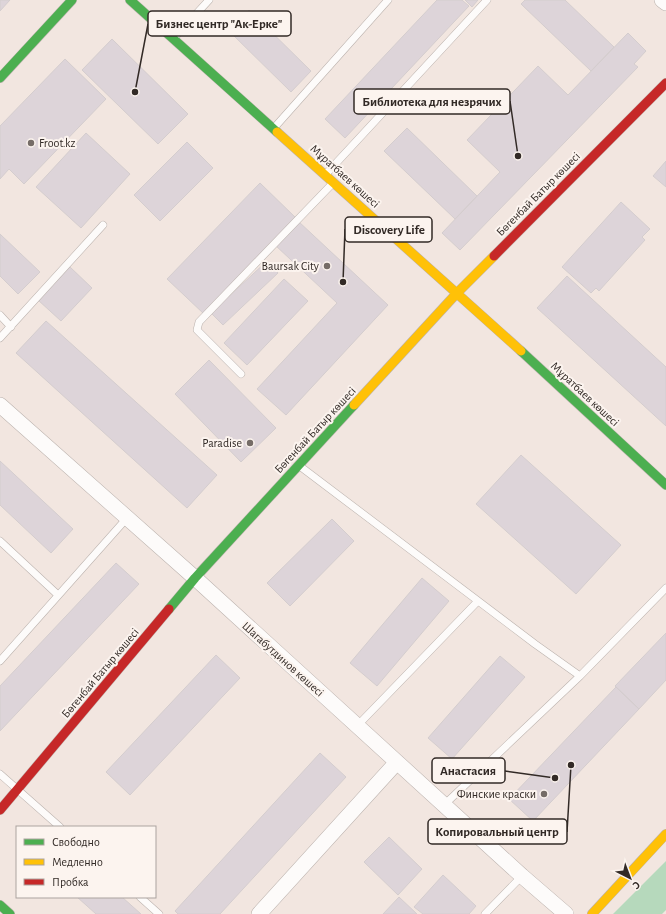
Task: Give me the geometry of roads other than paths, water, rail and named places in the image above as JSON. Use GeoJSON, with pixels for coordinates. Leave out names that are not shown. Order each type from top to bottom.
{"type":"FeatureCollection","features":[{"type":"Feature","properties":{"kind":"street"},"geometry":{"type":"LineString","coordinates":[[0,78],[4,67],[72,0]]}},
{"type":"Feature","properties":{"kind":"street","name":"Мұратбаев көшесі"},"geometry":{"type":"LineString","coordinates":[[130,0],[457,293],[666,485]]}},
{"type":"Feature","properties":{"kind":"street"},"geometry":{"type":"LineString","coordinates":[[662,0],[666,4]]}},
{"type":"Feature","properties":{"kind":"street","name":"Бөгенбай Батыр көшесі"},"geometry":{"type":"LineString","coordinates":[[0,810],[195,578],[457,293],[666,83]]}},
{"type":"Feature","properties":{"kind":"street","name":"Шагабутдинов көшесі"},"geometry":{"type":"LineString","coordinates":[[0,406],[195,578],[522,876],[566,914]]}},
{"type":"Feature","properties":{"kind":"street"},"geometry":{"type":"LineString","coordinates":[[259,914],[397,762]]}},
{"type":"Feature","properties":{"kind":"street"},"geometry":{"type":"LineString","coordinates":[[592,914],[666,834]]}},
{"type":"Feature","properties":{"kind":"street"},"geometry":{"type":"LineString","coordinates":[[0,905],[10,914]]}},
{"type":"Feature","properties":{"kind":"lane"},"geometry":{"type":"LineString","coordinates":[[173,38],[209,0]]}},
{"type":"Feature","properties":{"kind":"lane"},"geometry":{"type":"LineString","coordinates":[[274,129],[388,0]]}},
{"type":"Feature","properties":{"kind":"lane"},"geometry":{"type":"LineString","coordinates":[[325,175],[488,0]]}},
{"type":"Feature","properties":{"kind":"lane"},"geometry":{"type":"LineString","coordinates":[[241,374],[197,330],[199,322],[333,182]]}},
{"type":"Feature","properties":{"kind":"lane"},"geometry":{"type":"LineString","coordinates":[[0,338],[104,225]]}},
{"type":"Feature","properties":{"kind":"lane"},"geometry":{"type":"LineString","coordinates":[[0,316],[11,326]]}},
{"type":"Feature","properties":{"kind":"lane"},"geometry":{"type":"LineString","coordinates":[[299,465],[478,601],[580,676]]}},
{"type":"Feature","properties":{"kind":"lane"},"geometry":{"type":"LineString","coordinates":[[0,661],[127,518]]}},
{"type":"Feature","properties":{"kind":"lane"},"geometry":{"type":"LineString","coordinates":[[0,541],[58,595]]}},
{"type":"Feature","properties":{"kind":"lane"},"geometry":{"type":"LineString","coordinates":[[444,805],[580,676],[666,588]]}},
{"type":"Feature","properties":{"kind":"lane"},"geometry":{"type":"LineString","coordinates":[[357,726],[478,601]]}},
{"type":"Feature","properties":{"kind":"lane"},"geometry":{"type":"LineString","coordinates":[[0,774],[59,826]]}},
{"type":"Feature","properties":{"kind":"lane"},"geometry":{"type":"LineString","coordinates":[[484,914],[522,876]]}},
{"type":"Feature","properties":{"kind":"lane"},"geometry":{"type":"LineString","coordinates":[[141,898],[159,914]]}},
{"type":"Feature","properties":{"kind":"place","name":"Бизнес центр \"Ак-Ерке\""},"geometry":{"type":"Point","coordinates":[135,92]}},
{"type":"Feature","properties":{"kind":"place","name":"Froot.kz"},"geometry":{"type":"Point","coordinates":[31,143]}},
{"type":"Feature","properties":{"kind":"place","name":"Библиотека для незрячих"},"geometry":{"type":"Point","coordinates":[518,156]}},
{"type":"Feature","properties":{"kind":"place","name":"Baursak City"},"geometry":{"type":"Point","coordinates":[327,266]}},
{"type":"Feature","properties":{"kind":"place","name":"Discovery Life"},"geometry":{"type":"Point","coordinates":[343,282]}},
{"type":"Feature","properties":{"kind":"place","name":"Paradise"},"geometry":{"type":"Point","coordinates":[250,443]}},
{"type":"Feature","properties":{"kind":"place","name":"Копировальный центр"},"geometry":{"type":"Point","coordinates":[571,765]}},
{"type":"Feature","properties":{"kind":"place","name":"Анастасия"},"geometry":{"type":"Point","coordinates":[555,778]}},
{"type":"Feature","properties":{"kind":"place","name":"Финские краски"},"geometry":{"type":"Point","coordinates":[544,794]}}]}
